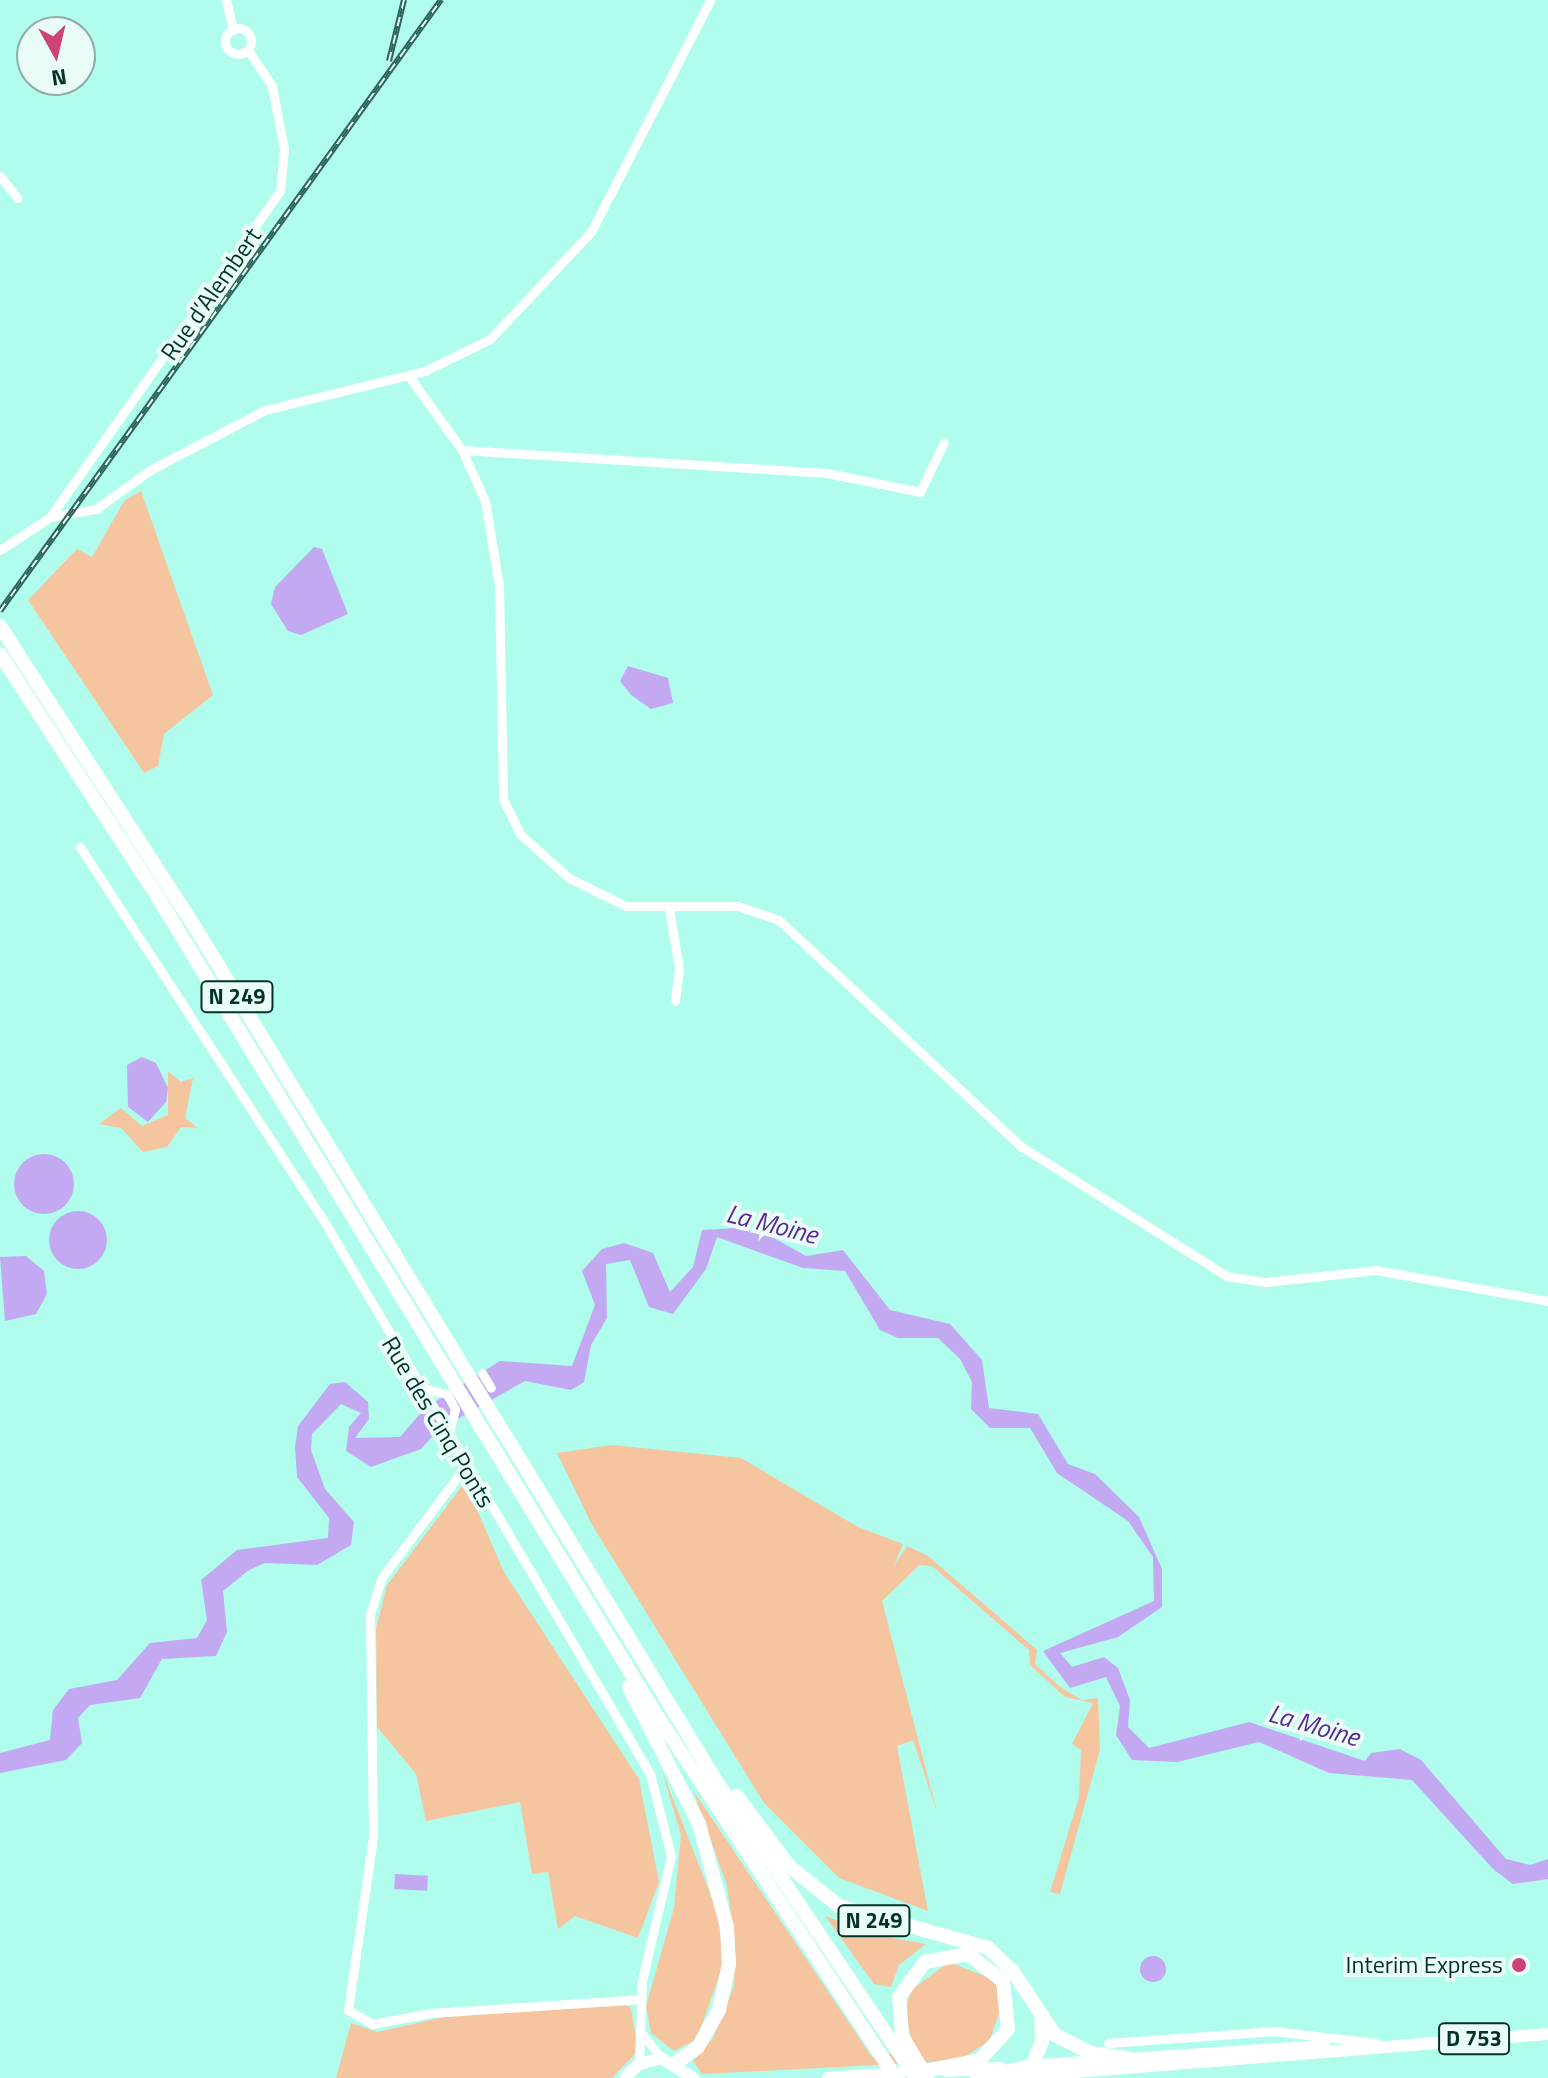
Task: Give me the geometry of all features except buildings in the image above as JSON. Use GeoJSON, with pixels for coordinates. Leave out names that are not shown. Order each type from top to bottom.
{"type":"FeatureCollection","features":[{"type":"Feature","properties":{"kind":"highway","name":"N 249"},"geometry":{"type":"LineString","coordinates":[[0,626],[159,870],[669,1703],[902,2050],[916,2078]]}},
{"type":"Feature","properties":{"kind":"highway","name":"N 249"},"geometry":{"type":"LineString","coordinates":[[0,654],[131,855],[450,1388],[472,1413],[622,1660],[896,2078]]}},
{"type":"Feature","properties":{"kind":"highway","name":"N 249"},"geometry":{"type":"LineString","coordinates":[[622,1660],[622,1674],[699,1824],[727,1927],[729,1964],[719,2010],[698,2047],[677,2062]]}},
{"type":"Feature","properties":{"kind":"highway","name":"N 249"},"geometry":{"type":"LineString","coordinates":[[669,1703],[814,1888],[880,1923],[988,1948],[1012,1970],[1041,2018],[1067,2043],[1127,2058]]}},
{"type":"Feature","properties":{"kind":"highway","name":"N 249"},"geometry":{"type":"LineString","coordinates":[[954,1952],[995,1969],[1008,1992],[1008,2029],[980,2060],[929,2074],[902,2050],[899,1997],[925,1962],[954,1952]]}},
{"type":"Feature","properties":{"kind":"highway"},"geometry":{"type":"LineString","coordinates":[[977,2078],[1032,2066],[1042,2041],[1041,2018]]}},
{"type":"Feature","properties":{"kind":"main road","name":"D 753"},"geometry":{"type":"LineString","coordinates":[[998,2078],[1548,2034]]}},
{"type":"Feature","properties":{"kind":"main road"},"geometry":{"type":"LineString","coordinates":[[1188,2064],[1286,2047]]}},
{"type":"Feature","properties":{"kind":"main road","name":"D 753"},"geometry":{"type":"LineString","coordinates":[[828,2078],[929,2074],[1286,2047],[1359,2047]]}},
{"type":"Feature","properties":{"kind":"main road"},"geometry":{"type":"LineString","coordinates":[[625,2078],[639,2064],[661,2058],[677,2062],[693,2078]]}},
{"type":"Feature","properties":{"kind":"street"},"geometry":{"type":"LineString","coordinates":[[226,0],[233,30],[227,48],[248,50],[249,35],[233,30]]}},
{"type":"Feature","properties":{"kind":"street"},"geometry":{"type":"LineString","coordinates":[[0,550],[50,517],[96,509],[150,470],[265,410],[408,375],[490,339],[576,254],[710,0]]}},
{"type":"Feature","properties":{"kind":"street","name":"Rue d’Alembert"},"geometry":{"type":"LineString","coordinates":[[50,517],[280,191],[284,149],[272,86],[248,50]]}},
{"type":"Feature","properties":{"kind":"street"},"geometry":{"type":"LineString","coordinates":[[0,176],[17,198]]}},
{"type":"Feature","properties":{"kind":"street"},"geometry":{"type":"LineString","coordinates":[[408,375],[462,450],[485,501],[495,549],[500,779],[511,821],[588,891],[626,906],[669,909],[738,906],[779,920],[1022,1147],[1227,1276],[1266,1282],[1376,1270],[1548,1301]]}},
{"type":"Feature","properties":{"kind":"street"},"geometry":{"type":"LineString","coordinates":[[462,450],[827,473],[920,492],[944,442]]}},
{"type":"Feature","properties":{"kind":"street","name":"Rue des Cinq Ponts"},"geometry":{"type":"LineString","coordinates":[[80,847],[299,1182],[661,1800],[669,1887],[640,1999],[642,2033],[639,2064]]}},
{"type":"Feature","properties":{"kind":"street"},"geometry":{"type":"LineString","coordinates":[[669,909],[679,968],[675,1001]]}},
{"type":"Feature","properties":{"kind":"street"},"geometry":{"type":"LineString","coordinates":[[482,1373],[491,1388]]}},
{"type":"Feature","properties":{"kind":"street"},"geometry":{"type":"LineString","coordinates":[[417,1383],[450,1388],[455,1409],[450,1441]]}},
{"type":"Feature","properties":{"kind":"street"},"geometry":{"type":"LineString","coordinates":[[465,1467],[382,1577],[370,1614],[373,1837],[348,2010],[372,2024],[431,2013],[640,1999]]}},
{"type":"Feature","properties":{"kind":"street"},"geometry":{"type":"LineString","coordinates":[[1108,2043],[1284,2032],[1313,2041],[1399,2044]]}},
{"type":"Feature","properties":{"kind":"street"},"geometry":{"type":"LineString","coordinates":[[1284,2032],[1286,2047]]}},
{"type":"Feature","properties":{"kind":"street"},"geometry":{"type":"LineString","coordinates":[[642,2033],[661,2058]]}},
{"type":"Feature","properties":{"kind":"shaded area"},"geometry":{"type":"Polygon","coordinates":[[[141,491],[213,695],[164,734],[158,766],[144,773],[28,600],[77,549],[92,557],[124,501],[141,491]]]}},
{"type":"Feature","properties":{"kind":"shaded area"},"geometry":{"type":"Polygon","coordinates":[[[314,547],[322,549],[348,614],[301,635],[288,631],[271,604],[275,587],[314,547]]]}},
{"type":"Feature","properties":{"kind":"shaded area"},"geometry":{"type":"Polygon","coordinates":[[[628,666],[668,678],[673,703],[651,709],[631,695],[620,681],[628,666]]]}},
{"type":"Feature","properties":{"kind":"shaded area"},"geometry":{"type":"Polygon","coordinates":[[[142,1057],[156,1063],[168,1088],[166,1102],[148,1122],[128,1107],[127,1065],[142,1057]]]}},
{"type":"Feature","properties":{"kind":"shaded area"},"geometry":{"type":"Polygon","coordinates":[[[168,1071],[181,1082],[193,1078],[185,1118],[198,1128],[181,1127],[167,1147],[143,1152],[121,1128],[99,1124],[121,1108],[142,1126],[168,1115],[168,1071]]]}},
{"type":"Feature","properties":{"kind":"shaded area"},"geometry":{"type":"Polygon","coordinates":[[[44,1154],[55,1156],[65,1163],[72,1173],[72,1195],[65,1205],[55,1212],[44,1214],[33,1212],[23,1205],[16,1195],[14,1184],[16,1173],[23,1163],[33,1156],[44,1154]]]}},
{"type":"Feature","properties":{"kind":"shaded area"},"geometry":{"type":"Polygon","coordinates":[[[78,1211],[99,1219],[107,1240],[99,1261],[78,1269],[57,1261],[49,1240],[57,1219],[78,1211]]]}},
{"type":"Feature","properties":{"kind":"shaded area"},"geometry":{"type":"Polygon","coordinates":[[[736,1228],[765,1233],[806,1256],[843,1250],[890,1310],[950,1324],[982,1360],[989,1408],[1038,1414],[1068,1464],[1095,1474],[1139,1517],[1162,1569],[1162,1607],[1118,1637],[1060,1653],[1072,1667],[1104,1657],[1118,1668],[1130,1700],[1128,1727],[1149,1748],[1249,1722],[1365,1761],[1371,1753],[1400,1749],[1421,1760],[1506,1859],[1530,1865],[1548,1859],[1548,1879],[1513,1884],[1493,1869],[1412,1780],[1329,1773],[1259,1742],[1177,1762],[1132,1760],[1116,1735],[1120,1706],[1106,1677],[1070,1688],[1043,1651],[1154,1601],[1153,1557],[1128,1521],[1057,1473],[1030,1428],[990,1428],[971,1409],[972,1382],[960,1359],[938,1338],[898,1338],[880,1330],[845,1271],[803,1268],[717,1237],[706,1269],[673,1314],[649,1307],[630,1260],[606,1264],[607,1318],[591,1345],[584,1382],[571,1390],[525,1381],[438,1430],[421,1449],[371,1467],[346,1451],[349,1427],[361,1413],[341,1404],[312,1434],[311,1450],[325,1489],[354,1522],[351,1545],[317,1565],[265,1563],[249,1570],[223,1591],[227,1632],[216,1656],[162,1659],[140,1698],[90,1705],[78,1718],[82,1743],[66,1760],[0,1773],[0,1753],[50,1740],[53,1710],[69,1689],[117,1680],[150,1643],[197,1638],[207,1620],[201,1580],[237,1550],[328,1538],[329,1518],[297,1477],[295,1447],[298,1426],[330,1384],[345,1382],[368,1402],[369,1419],[355,1438],[400,1437],[425,1408],[500,1361],[572,1366],[595,1305],[582,1271],[602,1249],[624,1243],[653,1253],[670,1292],[693,1267],[702,1230],[736,1228]]]}},
{"type":"Feature","properties":{"kind":"shaded area"},"geometry":{"type":"Polygon","coordinates":[[[26,1256],[44,1271],[47,1294],[36,1314],[5,1321],[0,1257],[26,1256]]]}},
{"type":"Feature","properties":{"kind":"shaded area"},"geometry":{"type":"Polygon","coordinates":[[[612,1445],[741,1458],[858,1527],[903,1544],[894,1566],[907,1546],[928,1556],[1037,1650],[1035,1664],[1060,1687],[1082,1700],[1098,1698],[1100,1750],[1060,1894],[1050,1892],[1079,1797],[1081,1750],[1072,1744],[1093,1703],[1065,1697],[1030,1665],[1029,1650],[932,1566],[919,1565],[882,1601],[937,1812],[913,1740],[897,1746],[928,1911],[839,1878],[764,1803],[592,1525],[557,1453],[612,1445]]]}},
{"type":"Feature","properties":{"kind":"shaded area"},"geometry":{"type":"Polygon","coordinates":[[[465,1482],[504,1572],[639,1779],[659,1882],[638,1938],[575,1916],[558,1929],[548,1872],[532,1874],[520,1802],[426,1821],[416,1774],[377,1727],[376,1628],[387,1585],[465,1482]]]}},
{"type":"Feature","properties":{"kind":"shaded area"},"geometry":{"type":"Polygon","coordinates":[[[662,1771],[717,1911],[724,1962],[697,2039],[674,2051],[651,2033],[646,2006],[674,1908],[681,1835],[662,1771]]]}},
{"type":"Feature","properties":{"kind":"shaded area"},"geometry":{"type":"Polygon","coordinates":[[[693,1790],[872,2057],[914,2049],[905,2014],[910,1991],[949,1962],[994,1980],[1003,2001],[990,2040],[965,2057],[933,2062],[702,2074],[693,2061],[713,2038],[734,1986],[735,1942],[727,1886],[693,1790]]]}},
{"type":"Feature","properties":{"kind":"shaded area"},"geometry":{"type":"Polygon","coordinates":[[[395,1874],[428,1876],[427,1891],[394,1889],[395,1874]]]}},
{"type":"Feature","properties":{"kind":"shaded area"},"geometry":{"type":"Polygon","coordinates":[[[825,1916],[881,1936],[926,1944],[899,1965],[891,1987],[874,1984],[825,1916]]]}},
{"type":"Feature","properties":{"kind":"shaded area"},"geometry":{"type":"Polygon","coordinates":[[[1153,1956],[1162,1960],[1166,1969],[1162,1978],[1153,1982],[1144,1978],[1140,1969],[1144,1960],[1153,1956]]]}},
{"type":"Feature","properties":{"kind":"shaded area"},"geometry":{"type":"Polygon","coordinates":[[[621,2003],[631,2008],[635,2054],[612,2078],[336,2078],[351,2023],[377,2032],[444,2017],[621,2003]]]}},
{"type":"Feature","properties":{"kind":"railway"},"geometry":{"type":"LineString","coordinates":[[389,61],[404,0]]}},
{"type":"Feature","properties":{"kind":"railway"},"geometry":{"type":"LineString","coordinates":[[0,611],[441,0]]}},
{"type":"Feature","properties":{"kind":"place","name":"Interim Express"},"geometry":{"type":"Point","coordinates":[1519,1965]}},
{"type":"Feature","properties":{"kind":"water label","name":"La Moine"},"geometry":{"type":"Point","coordinates":[772,1224]}},
{"type":"Feature","properties":{"kind":"water label","name":"La Moine"},"geometry":{"type":"Point","coordinates":[1314,1725]}}]}
